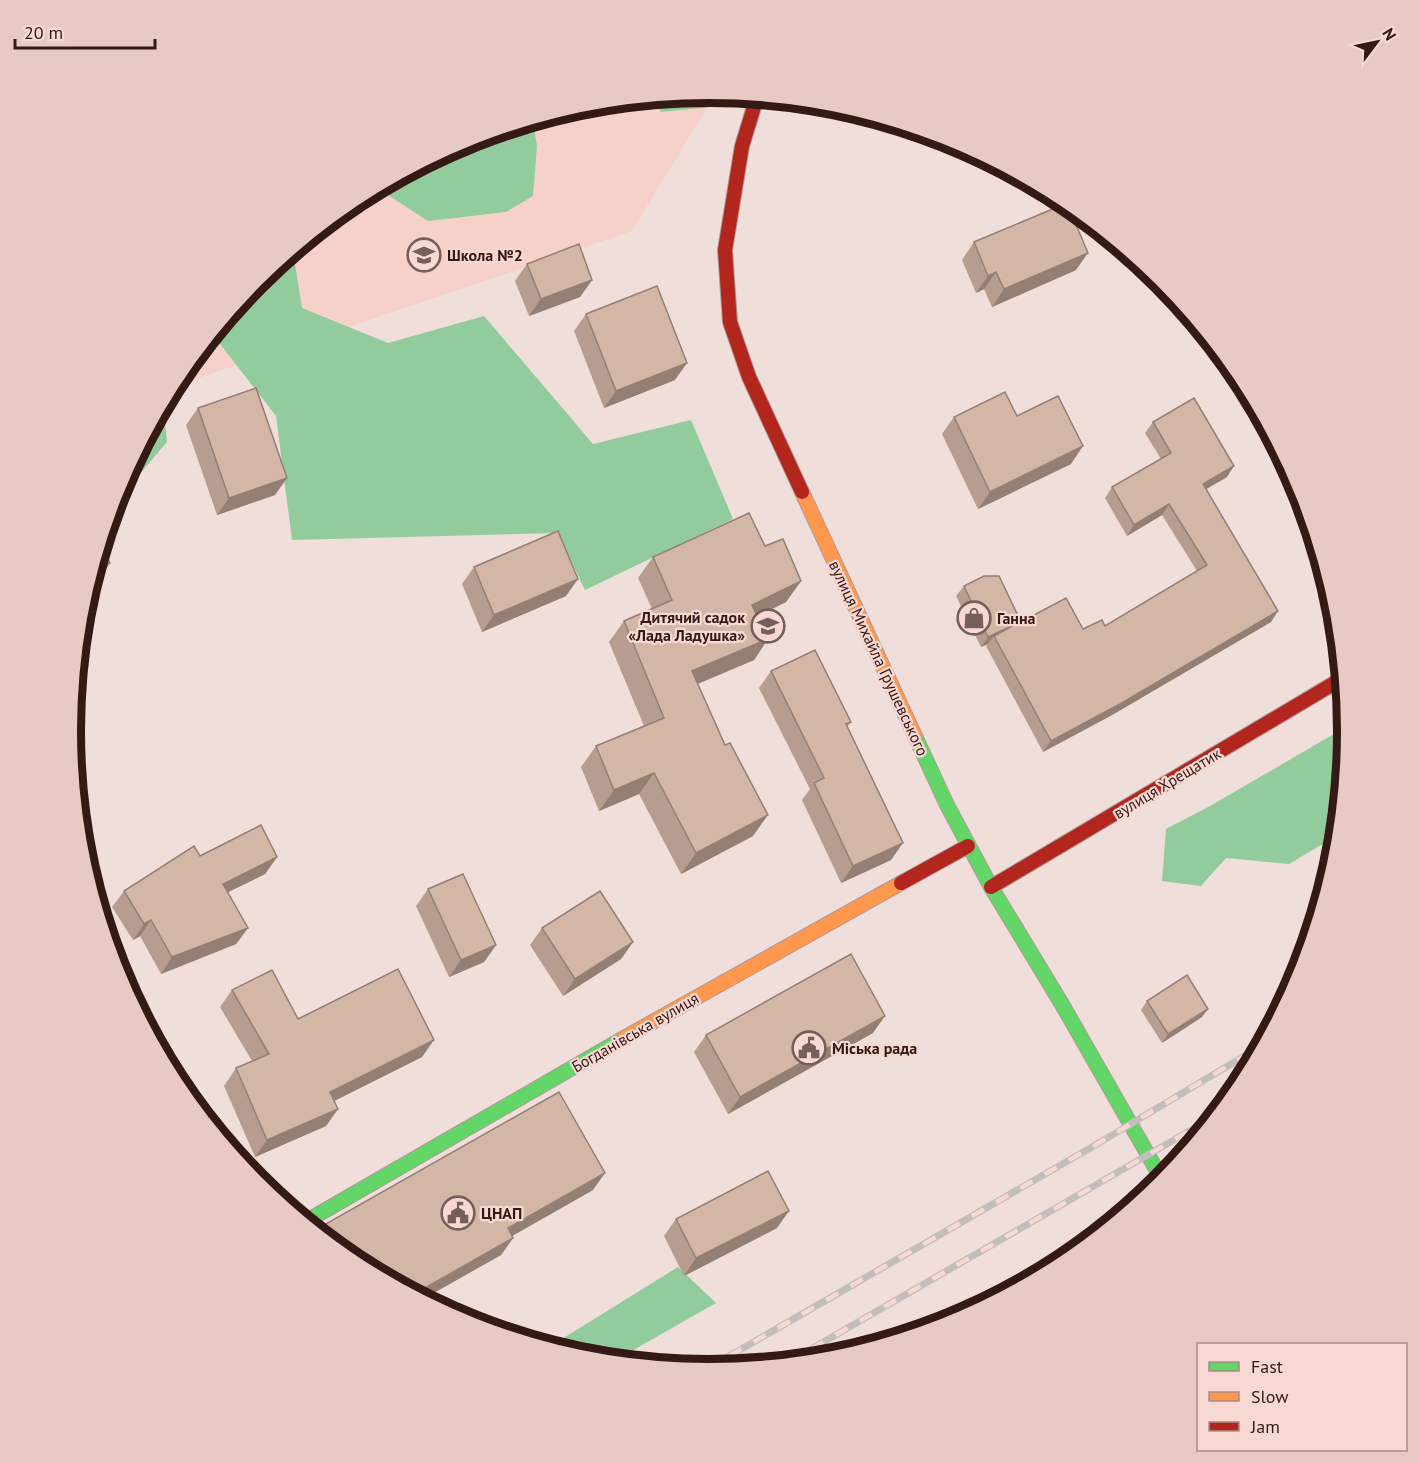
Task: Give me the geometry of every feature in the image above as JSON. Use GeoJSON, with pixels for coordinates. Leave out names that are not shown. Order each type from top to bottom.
{"type":"FeatureCollection","features":[{"type":"Feature","properties":{"kind":"street","name":"вулиця Михайла Грушевського"},"geometry":{"type":"LineString","coordinates":[[755,104],[742,147],[725,250],[730,322],[749,377],[968,846],[1158,1172]]}},
{"type":"Feature","properties":{"kind":"street","name":"вулиця Хрещатик"},"geometry":{"type":"LineString","coordinates":[[991,887],[1336,682]]}},
{"type":"Feature","properties":{"kind":"street","name":"Богданівська вулиця"},"geometry":{"type":"LineString","coordinates":[[312,1218],[662,1016],[968,846]]}},
{"type":"Feature","properties":{"kind":"shaded area","name":"Школа №2"},"geometry":{"type":"Polygon","coordinates":[[[710,103],[632,231],[187,382],[237,317],[265,287],[327,233],[395,187],[469,151],[547,124],[627,108],[710,103]]]}},
{"type":"Feature","properties":{"kind":"green space"},"geometry":{"type":"Polygon","coordinates":[[[721,103],[721,106],[661,112],[656,105],[721,103]]]}},
{"type":"Feature","properties":{"kind":"green space"},"geometry":{"type":"Polygon","coordinates":[[[534,128],[537,146],[533,196],[506,212],[428,221],[385,193],[469,151],[534,128]]]}},
{"type":"Feature","properties":{"kind":"green space"},"geometry":{"type":"Polygon","coordinates":[[[294,260],[302,308],[388,343],[484,316],[593,444],[691,420],[733,519],[585,590],[558,533],[292,540],[276,416],[218,341],[265,287],[294,260]]]}},
{"type":"Feature","properties":{"kind":"green space"},"geometry":{"type":"Polygon","coordinates":[[[164,418],[167,442],[139,475],[136,475],[164,418]]]}},
{"type":"Feature","properties":{"kind":"green space"},"geometry":{"type":"Polygon","coordinates":[[[1334,734],[1338,734],[1337,773],[1328,841],[1289,864],[1226,858],[1201,886],[1162,881],[1166,829],[1334,734]]]}},
{"type":"Feature","properties":{"kind":"green space"},"geometry":{"type":"Polygon","coordinates":[[[678,1267],[716,1303],[625,1355],[558,1341],[678,1267]]]}},
{"type":"Feature","properties":{"kind":"building"},"geometry":{"type":"Polygon","coordinates":[[[1056,207],[1074,220],[1088,253],[1004,289],[996,272],[988,276],[974,242],[1056,207]]]}},
{"type":"Feature","properties":{"kind":"building"},"geometry":{"type":"Polygon","coordinates":[[[579,244],[592,280],[541,299],[527,264],[579,244]]]}},
{"type":"Feature","properties":{"kind":"building"},"geometry":{"type":"Polygon","coordinates":[[[657,286],[687,363],[616,391],[586,314],[657,286]]]}},
{"type":"Feature","properties":{"kind":"building"},"geometry":{"type":"Polygon","coordinates":[[[256,388],[287,478],[229,498],[198,408],[256,388]]]}},
{"type":"Feature","properties":{"kind":"building"},"geometry":{"type":"Polygon","coordinates":[[[1005,392],[1017,416],[1058,396],[1083,446],[990,492],[954,417],[1005,392]]]}},
{"type":"Feature","properties":{"kind":"building"},"geometry":{"type":"Polygon","coordinates":[[[1194,398],[1234,466],[1203,484],[1278,611],[1120,704],[1051,741],[994,636],[1018,623],[988,637],[964,586],[984,576],[999,576],[1021,622],[1066,598],[1083,629],[1102,620],[1105,626],[1207,565],[1169,504],[1134,525],[1112,487],[1171,453],[1153,422],[1194,398]]]}},
{"type":"Feature","properties":{"kind":"building"},"geometry":{"type":"Polygon","coordinates":[[[749,513],[765,546],[783,539],[801,581],[752,605],[768,639],[692,671],[725,745],[730,743],[768,815],[696,853],[654,773],[614,790],[596,746],[664,718],[624,621],[672,600],[653,557],[749,513]]]}},
{"type":"Feature","properties":{"kind":"building"},"geometry":{"type":"Polygon","coordinates":[[[558,531],[578,579],[494,615],[474,567],[558,531]]]}},
{"type":"Feature","properties":{"kind":"building"},"geometry":{"type":"Polygon","coordinates":[[[106,554],[110,563],[103,566],[106,554]]]}},
{"type":"Feature","properties":{"kind":"building"},"geometry":{"type":"Polygon","coordinates":[[[815,650],[851,722],[846,724],[903,843],[853,866],[814,783],[824,778],[771,671],[815,650]]]}},
{"type":"Feature","properties":{"kind":"building"},"geometry":{"type":"Polygon","coordinates":[[[261,825],[277,857],[223,884],[248,928],[172,957],[151,920],[144,924],[124,891],[194,846],[200,856],[261,825]]]}},
{"type":"Feature","properties":{"kind":"building"},"geometry":{"type":"Polygon","coordinates":[[[463,874],[496,945],[461,960],[428,889],[463,874]]]}},
{"type":"Feature","properties":{"kind":"building"},"geometry":{"type":"Polygon","coordinates":[[[600,891],[633,942],[575,979],[542,928],[600,891]]]}},
{"type":"Feature","properties":{"kind":"building"},"geometry":{"type":"Polygon","coordinates":[[[851,954],[885,1016],[740,1097],[706,1035],[851,954]]]}},
{"type":"Feature","properties":{"kind":"building"},"geometry":{"type":"Polygon","coordinates":[[[398,969],[434,1040],[330,1092],[338,1109],[267,1140],[236,1068],[269,1054],[232,990],[272,970],[298,1019],[398,969]]]}},
{"type":"Feature","properties":{"kind":"building"},"geometry":{"type":"Polygon","coordinates":[[[1187,975],[1208,1009],[1168,1034],[1147,1001],[1187,975]]]}},
{"type":"Feature","properties":{"kind":"building","name":"ЦНАП"},"geometry":{"type":"Polygon","coordinates":[[[559,1092],[605,1173],[508,1228],[513,1238],[422,1290],[360,1254],[322,1226],[559,1092]]]}},
{"type":"Feature","properties":{"kind":"building"},"geometry":{"type":"Polygon","coordinates":[[[768,1171],[789,1211],[696,1258],[676,1219],[768,1171]]]}},
{"type":"Feature","properties":{"kind":"railway"},"geometry":{"type":"LineString","coordinates":[[723,1360],[1092,1147],[1250,1053]]}},
{"type":"Feature","properties":{"kind":"railway"},"geometry":{"type":"LineString","coordinates":[[805,1353],[1199,1126]]}},
{"type":"Feature","properties":{"kind":"traffic: fast"},"geometry":{"type":"LineString","coordinates":[[915,736],[947,805],[991,887],[1063,1006],[1158,1172]]}},
{"type":"Feature","properties":{"kind":"traffic: fast"},"geometry":{"type":"LineString","coordinates":[[312,1218],[624,1038]]}},
{"type":"Feature","properties":{"kind":"traffic: slow"},"geometry":{"type":"LineString","coordinates":[[802,492],[915,736]]}},
{"type":"Feature","properties":{"kind":"traffic: slow"},"geometry":{"type":"LineString","coordinates":[[624,1038],[901,883]]}},
{"type":"Feature","properties":{"kind":"traffic: jam"},"geometry":{"type":"LineString","coordinates":[[755,104],[742,146],[725,250],[730,322],[749,377],[802,492]]}},
{"type":"Feature","properties":{"kind":"traffic: jam"},"geometry":{"type":"LineString","coordinates":[[991,887],[1336,682]]}},
{"type":"Feature","properties":{"kind":"traffic: jam"},"geometry":{"type":"LineString","coordinates":[[901,883],[968,846]]}},
{"type":"Feature","properties":{"kind":"place","name":"Школа №2"},"geometry":{"type":"Point","coordinates":[424,255]}},
{"type":"Feature","properties":{"kind":"place","name":"Ганна"},"geometry":{"type":"Point","coordinates":[974,618]}},
{"type":"Feature","properties":{"kind":"place","name":"Дитячий садок «Лада Ладушка»"},"geometry":{"type":"Point","coordinates":[768,626]}},
{"type":"Feature","properties":{"kind":"place","name":"Міська рада"},"geometry":{"type":"Point","coordinates":[809,1048]}},
{"type":"Feature","properties":{"kind":"place","name":"ЦНАП"},"geometry":{"type":"Point","coordinates":[458,1213]}}]}
